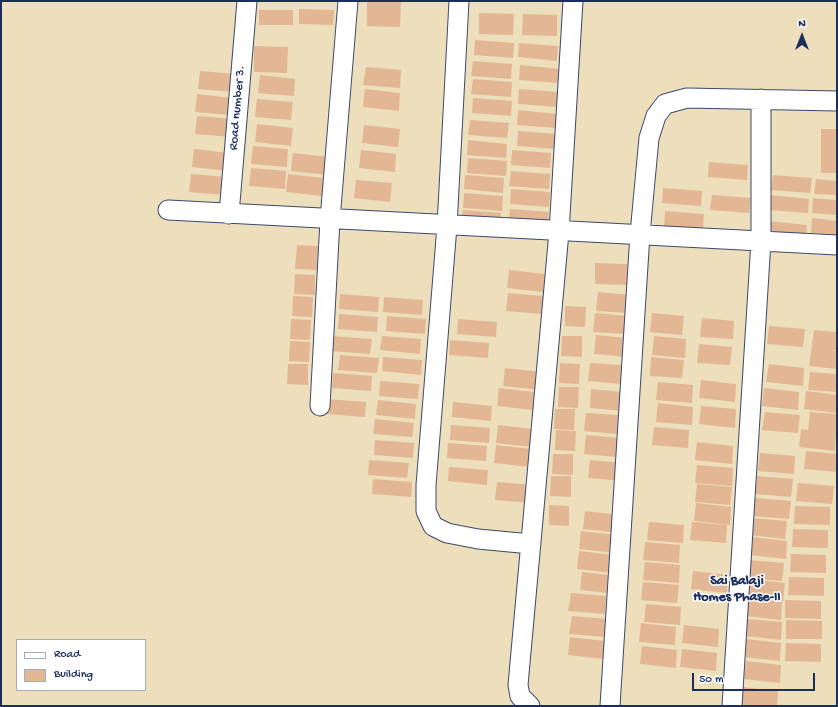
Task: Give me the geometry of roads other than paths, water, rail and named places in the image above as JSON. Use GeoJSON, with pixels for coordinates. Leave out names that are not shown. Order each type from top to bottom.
{"type":"FeatureCollection","features":[{"type":"Feature","properties":{"kind":"street","name":"Road number 3."},"geometry":{"type":"LineString","coordinates":[[229,214],[247,1]]}},
{"type":"Feature","properties":{"kind":"street"},"geometry":{"type":"LineString","coordinates":[[320,406],[330,220],[348,1]]}},
{"type":"Feature","properties":{"kind":"street"},"geometry":{"type":"LineString","coordinates":[[459,1],[447,226],[426,485],[426,511],[433,526],[447,533],[478,539],[531,544]]}},
{"type":"Feature","properties":{"kind":"street"},"geometry":{"type":"LineString","coordinates":[[530,706],[520,696],[518,686],[559,232],[574,1]]}},
{"type":"Feature","properties":{"kind":"street"},"geometry":{"type":"LineString","coordinates":[[610,706],[640,234],[649,138],[656,116],[665,104],[687,98],[837,101]]}},
{"type":"Feature","properties":{"kind":"street"},"geometry":{"type":"LineString","coordinates":[[732,706],[761,241],[761,99]]}},
{"type":"Feature","properties":{"kind":"street"},"geometry":{"type":"LineString","coordinates":[[168,210],[559,232],[640,234],[837,245]]}},
{"type":"Feature","properties":{"kind":"district","name":"Sai Balaji Homes Phase-II"},"geometry":{"type":"Point","coordinates":[737,590]}}]}
